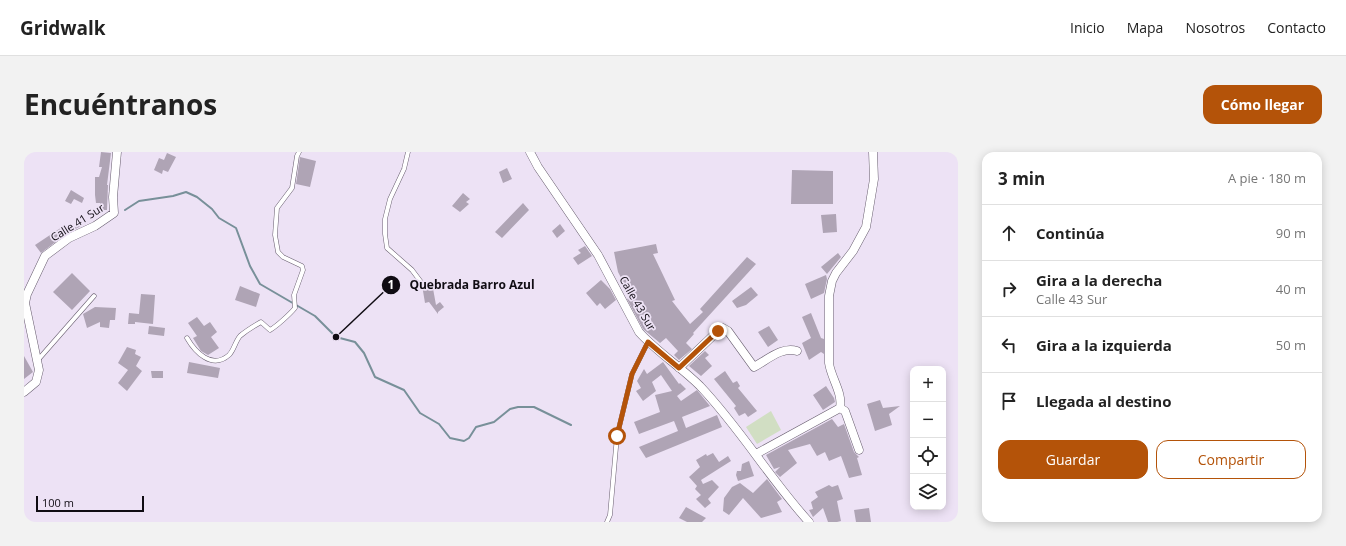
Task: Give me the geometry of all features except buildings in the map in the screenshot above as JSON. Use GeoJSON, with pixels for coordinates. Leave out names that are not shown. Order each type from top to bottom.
{"type":"FeatureCollection","features":[{"type":"Feature","properties":{"kind":"street","name":"Calle 41 Sur"},"geometry":{"type":"LineString","coordinates":[[24,392],[36,382],[39,370],[25,303],[27,294],[45,256],[69,238],[100,224],[114,212],[113,196],[117,152]]}},
{"type":"Feature","properties":{"kind":"street","name":"Calle 43 Sur"},"geometry":{"type":"LineString","coordinates":[[530,152],[538,167],[598,255],[638,332],[699,386],[756,454],[809,522]]}},
{"type":"Feature","properties":{"kind":"street"},"geometry":{"type":"LineString","coordinates":[[859,450],[844,411],[840,408],[840,397],[830,371],[829,296],[832,281],[836,273],[853,251],[866,227],[874,179],[873,152]]}},
{"type":"Feature","properties":{"kind":"street"},"geometry":{"type":"LineString","coordinates":[[679,368],[723,328],[728,331],[754,367],[780,352],[790,349],[797,351]]}},
{"type":"Feature","properties":{"kind":"street"},"geometry":{"type":"LineString","coordinates":[[756,454],[840,408]]}},
{"type":"Feature","properties":{"kind":"lane"},"geometry":{"type":"LineString","coordinates":[[187,338],[195,351],[202,357],[211,360],[221,360],[231,353],[239,337],[254,326],[261,322],[270,330],[278,325],[283,318],[291,314],[295,308],[294,296],[303,270],[302,266],[283,257],[278,252],[275,225],[278,208],[292,188],[299,152]]}},
{"type":"Feature","properties":{"kind":"lane"},"geometry":{"type":"LineString","coordinates":[[408,152],[404,169],[390,199],[385,219],[385,234],[387,248],[412,270],[420,282]]}},
{"type":"Feature","properties":{"kind":"lane"},"geometry":{"type":"LineString","coordinates":[[37,361],[94,296]]}},
{"type":"Feature","properties":{"kind":"lane"},"geometry":{"type":"LineString","coordinates":[[607,522],[610,515],[617,436],[632,374],[648,342]]}},
{"type":"Feature","properties":{"kind":"green space"},"geometry":{"type":"Polygon","coordinates":[[[771,411],[781,430],[757,444],[746,427],[771,411]]]}},
{"type":"Feature","properties":{"kind":"waterway"},"geometry":{"type":"LineString","coordinates":[[125,210],[139,201],[173,196],[186,192],[197,197],[212,209],[219,218],[236,228],[250,266],[260,284],[315,316],[336,337],[355,342],[364,353],[375,377],[404,390],[420,413],[439,424],[450,438],[464,441],[469,438],[476,427],[494,422],[510,409],[518,407],[534,407],[571,425]]}},
{"type":"Feature","properties":{"kind":"place","name":"Quebrada Barro Azul"},"geometry":{"type":"Point","coordinates":[336,337]}},
{"type":"Feature","properties":{"kind":"route"},"geometry":{"type":"LineString","coordinates":[[617,436],[632,374],[648,342],[679,368],[718,331]]}}]}
